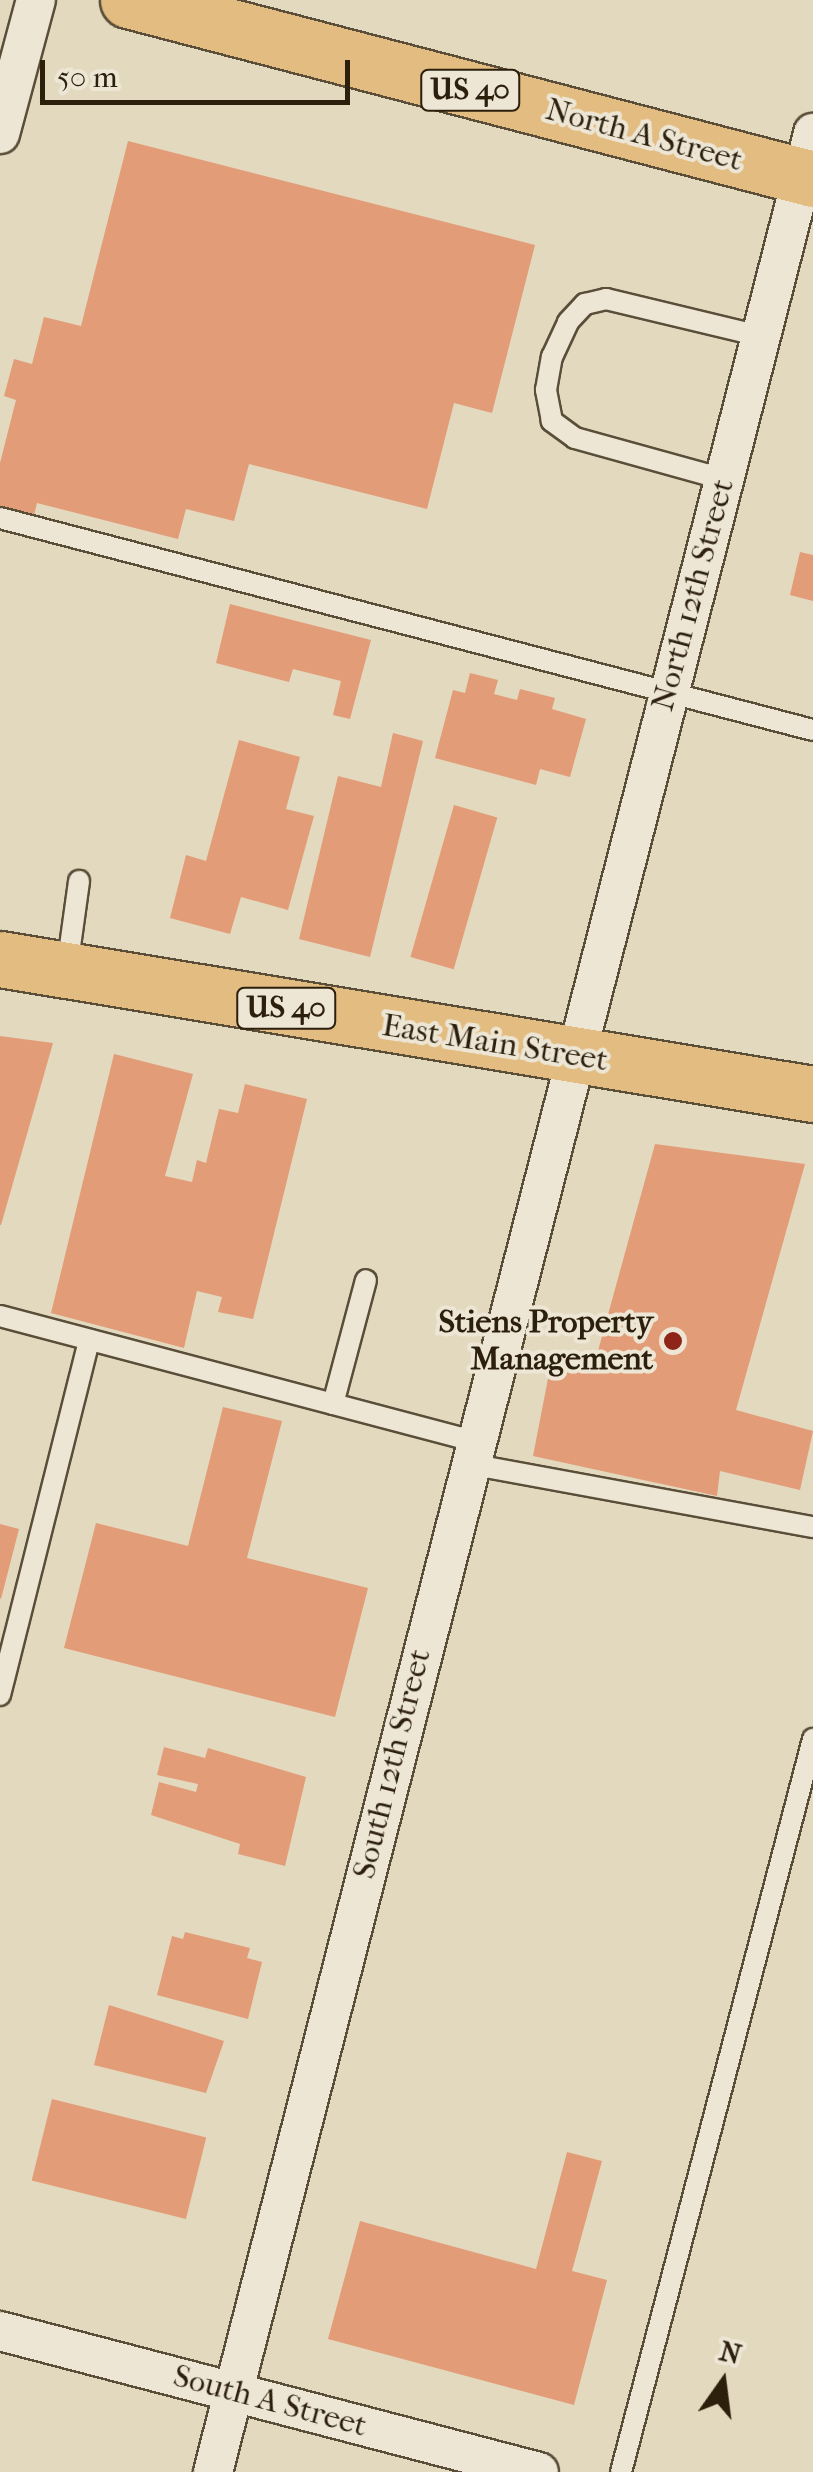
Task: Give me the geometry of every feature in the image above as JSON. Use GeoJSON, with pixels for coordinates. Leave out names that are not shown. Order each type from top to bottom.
{"type":"FeatureCollection","features":[{"type":"Feature","properties":{"kind":"main road","name":"North A Street"},"geometry":{"type":"LineString","coordinates":[[128,0],[809,163]]}},
{"type":"Feature","properties":{"kind":"main road","name":"East Main Street"},"geometry":{"type":"LineString","coordinates":[[0,959],[813,1094]]}},
{"type":"Feature","properties":{"kind":"street"},"geometry":{"type":"LineString","coordinates":[[0,134],[36,0]]}},
{"type":"Feature","properties":{"kind":"street","name":"North 12th Street"},"geometry":{"type":"LineString","coordinates":[[572,1056],[722,479],[809,163]]}},
{"type":"Feature","properties":{"kind":"street","name":"South 12th Street"},"geometry":{"type":"LineString","coordinates":[[213,2472],[572,1056]]}},
{"type":"Feature","properties":{"kind":"street","name":"South A Street"},"geometry":{"type":"LineString","coordinates":[[0,2331],[539,2472]]}},
{"type":"Feature","properties":{"kind":"lane"},"geometry":{"type":"LineString","coordinates":[[722,479],[563,430],[552,422],[546,390],[552,357],[568,322],[585,304],[606,298],[760,336]]}},
{"type":"Feature","properties":{"kind":"lane"},"geometry":{"type":"LineString","coordinates":[[0,518],[813,730]]}},
{"type":"Feature","properties":{"kind":"lane"},"geometry":{"type":"LineString","coordinates":[[66,970],[79,881]]}},
{"type":"Feature","properties":{"kind":"lane"},"geometry":{"type":"LineString","coordinates":[[334,1404],[366,1280]]}},
{"type":"Feature","properties":{"kind":"lane"},"geometry":{"type":"LineString","coordinates":[[0,1316],[334,1404],[472,1453],[813,1527]]}},
{"type":"Feature","properties":{"kind":"lane"},"geometry":{"type":"LineString","coordinates":[[0,1695],[89,1340]]}},
{"type":"Feature","properties":{"kind":"lane"},"geometry":{"type":"LineString","coordinates":[[621,2472],[813,1739]]}},
{"type":"Feature","properties":{"kind":"building"},"geometry":{"type":"Polygon","coordinates":[[[128,141],[535,245],[492,413],[454,403],[427,509],[249,464],[234,521],[186,509],[178,539],[37,503],[34,515],[0,506],[0,463],[16,400],[4,396],[14,359],[32,364],[44,317],[81,326],[128,141]]]}},
{"type":"Feature","properties":{"kind":"building"},"geometry":{"type":"Polygon","coordinates":[[[800,552],[813,555],[813,601],[790,595],[800,552]]]}},
{"type":"Feature","properties":{"kind":"building"},"geometry":{"type":"Polygon","coordinates":[[[230,604],[371,640],[350,719],[333,715],[341,681],[293,669],[289,682],[216,663],[230,604]]]}},
{"type":"Feature","properties":{"kind":"building"},"geometry":{"type":"Polygon","coordinates":[[[470,673],[498,680],[494,694],[517,700],[520,689],[555,698],[552,709],[586,719],[570,777],[540,769],[536,785],[435,758],[453,690],[465,693],[470,673]]]}},
{"type":"Feature","properties":{"kind":"building"},"geometry":{"type":"Polygon","coordinates":[[[393,733],[423,741],[370,957],[299,939],[338,776],[381,787],[393,733]]]}},
{"type":"Feature","properties":{"kind":"building"},"geometry":{"type":"Polygon","coordinates":[[[239,740],[300,757],[286,809],[314,816],[288,910],[241,897],[230,934],[170,918],[186,855],[206,861],[239,740]]]}},
{"type":"Feature","properties":{"kind":"building"},"geometry":{"type":"Polygon","coordinates":[[[454,805],[497,817],[454,969],[410,957],[454,805]]]}},
{"type":"Feature","properties":{"kind":"building"},"geometry":{"type":"Polygon","coordinates":[[[0,1036],[53,1043],[1,1225],[0,1225],[0,1036]]]}},
{"type":"Feature","properties":{"kind":"building"},"geometry":{"type":"Polygon","coordinates":[[[114,1054],[193,1074],[165,1176],[192,1182],[197,1160],[206,1163],[219,1109],[238,1113],[245,1084],[307,1099],[253,1319],[218,1312],[222,1297],[197,1291],[184,1348],[51,1313],[114,1054]]]}},
{"type":"Feature","properties":{"kind":"building"},"geometry":{"type":"Polygon","coordinates":[[[655,1144],[805,1164],[736,1410],[813,1431],[800,1490],[720,1471],[717,1496],[533,1456],[552,1358],[593,1369],[655,1144]]]}},
{"type":"Feature","properties":{"kind":"building"},"geometry":{"type":"Polygon","coordinates":[[[223,1407],[282,1421],[247,1558],[368,1588],[335,1717],[64,1648],[96,1523],[188,1546],[223,1407]]]}},
{"type":"Feature","properties":{"kind":"building"},"geometry":{"type":"Polygon","coordinates":[[[0,1524],[19,1529],[1,1599],[0,1598],[0,1524]]]}},
{"type":"Feature","properties":{"kind":"building"},"geometry":{"type":"Polygon","coordinates":[[[164,1747],[205,1758],[208,1748],[306,1777],[285,1866],[238,1854],[240,1844],[151,1815],[159,1782],[196,1792],[198,1784],[157,1775],[164,1747]]]}},
{"type":"Feature","properties":{"kind":"building"},"geometry":{"type":"Polygon","coordinates":[[[185,1932],[250,1948],[247,1958],[262,1962],[248,2019],[157,1995],[172,1936],[183,1939],[185,1932]]]}},
{"type":"Feature","properties":{"kind":"building"},"geometry":{"type":"Polygon","coordinates":[[[109,2005],[224,2041],[206,2093],[94,2065],[109,2005]]]}},
{"type":"Feature","properties":{"kind":"building"},"geometry":{"type":"Polygon","coordinates":[[[52,2099],[206,2137],[186,2219],[32,2181],[52,2099]]]}},
{"type":"Feature","properties":{"kind":"building"},"geometry":{"type":"Polygon","coordinates":[[[567,2152],[602,2161],[572,2271],[607,2280],[574,2405],[328,2339],[360,2221],[536,2269],[567,2152]]]}},
{"type":"Feature","properties":{"kind":"place","name":"Stiens Property Management"},"geometry":{"type":"Point","coordinates":[673,1341]}}]}
